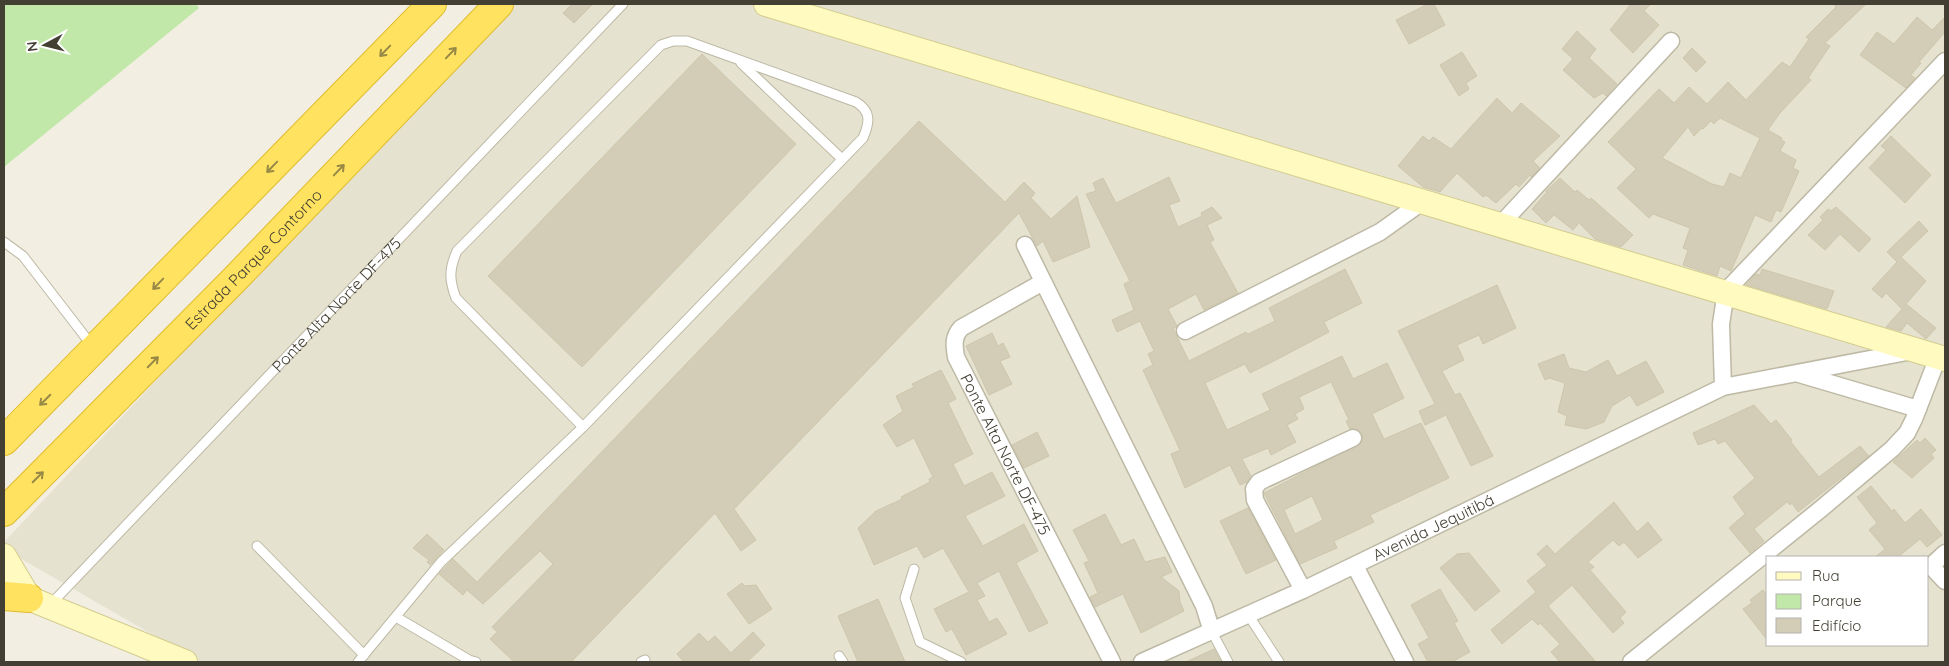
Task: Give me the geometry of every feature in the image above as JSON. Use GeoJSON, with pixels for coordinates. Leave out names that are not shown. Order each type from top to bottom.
{"type":"FeatureCollection","features":[{"type":"Feature","properties":{"kind":"highway"},"geometry":{"type":"LineString","coordinates":[[4,441],[432,4]]}},
{"type":"Feature","properties":{"kind":"highway","name":"Estrada Parque Contorno"},"geometry":{"type":"LineString","coordinates":[[4,512],[235,280],[498,4]]}},
{"type":"Feature","properties":{"kind":"street"},"geometry":{"type":"LineString","coordinates":[[766,4],[1934,355],[1918,409],[1907,433],[1822,508],[1631,662]]}},
{"type":"Feature","properties":{"kind":"street"},"geometry":{"type":"LineString","coordinates":[[1501,224],[1671,41]]}},
{"type":"Feature","properties":{"kind":"street"},"geometry":{"type":"LineString","coordinates":[[1723,388],[1721,324],[1726,291],[1945,60]]}},
{"type":"Feature","properties":{"kind":"street"},"geometry":{"type":"LineString","coordinates":[[1185,331],[1380,232],[1422,202]]}},
{"type":"Feature","properties":{"kind":"street"},"geometry":{"type":"LineString","coordinates":[[1025,245],[1204,606],[1212,632]]}},
{"type":"Feature","properties":{"kind":"street","name":"Ponte Alta Norte DF-475"},"geometry":{"type":"LineString","coordinates":[[1043,282],[961,328],[955,335],[954,346],[956,357],[1112,662]]}},
{"type":"Feature","properties":{"kind":"street","name":"Avenida Jequitibá"},"geometry":{"type":"LineString","coordinates":[[1142,662],[1249,616],[1723,388],[1796,373],[1934,355]]}},
{"type":"Feature","properties":{"kind":"street"},"geometry":{"type":"LineString","coordinates":[[1796,373],[1918,409]]}},
{"type":"Feature","properties":{"kind":"street"},"geometry":{"type":"LineString","coordinates":[[1303,590],[1255,500],[1254,489],[1265,479],[1352,438]]}},
{"type":"Feature","properties":{"kind":"street"},"geometry":{"type":"LineString","coordinates":[[1945,553],[1931,566],[1945,581]]}},
{"type":"Feature","properties":{"kind":"street"},"geometry":{"type":"LineString","coordinates":[[4,556],[22,597],[186,662]]}},
{"type":"Feature","properties":{"kind":"street"},"geometry":{"type":"LineString","coordinates":[[1355,566],[1405,662]]}},
{"type":"Feature","properties":{"kind":"lane","name":"Ponte Alta Norte DF-475"},"geometry":{"type":"LineString","coordinates":[[22,597],[623,4]]}},
{"type":"Feature","properties":{"kind":"lane"},"geometry":{"type":"LineString","coordinates":[[257,546],[361,659],[440,562],[583,427],[863,138],[868,126],[868,117],[864,107],[856,102],[687,41],[673,41],[661,45],[457,251],[451,264],[450,281],[456,298],[583,427]]}},
{"type":"Feature","properties":{"kind":"lane"},"geometry":{"type":"LineString","coordinates":[[737,59],[842,159]]}},
{"type":"Feature","properties":{"kind":"lane"},"geometry":{"type":"LineString","coordinates":[[4,242],[22,256],[94,349]]}},
{"type":"Feature","properties":{"kind":"lane"},"geometry":{"type":"LineString","coordinates":[[914,569],[905,598],[920,642],[961,662]]}},
{"type":"Feature","properties":{"kind":"lane"},"geometry":{"type":"LineString","coordinates":[[396,616],[469,660],[476,662]]}},
{"type":"Feature","properties":{"kind":"lane"},"geometry":{"type":"LineString","coordinates":[[1249,616],[1279,662]]}},
{"type":"Feature","properties":{"kind":"lane"},"geometry":{"type":"LineString","coordinates":[[1212,632],[1228,662]]}},
{"type":"Feature","properties":{"kind":"shaded area"},"geometry":{"type":"Polygon","coordinates":[[[511,4],[1945,4],[1945,662],[200,662],[4,549],[4,542],[511,4]]]}},
{"type":"Feature","properties":{"kind":"green space"},"geometry":{"type":"Polygon","coordinates":[[[4,4],[196,4],[199,8],[4,167],[4,4]]]}},
{"type":"Feature","properties":{"kind":"building"},"geometry":{"type":"Polygon","coordinates":[[[572,4],[593,4],[574,23],[563,13],[572,4]]]}},
{"type":"Feature","properties":{"kind":"building"},"geometry":{"type":"Polygon","coordinates":[[[1428,4],[1434,4],[1445,25],[1409,44],[1396,20],[1428,4]]]}},
{"type":"Feature","properties":{"kind":"building"},"geometry":{"type":"Polygon","coordinates":[[[1631,4],[1651,4],[1644,11],[1659,25],[1633,53],[1610,30],[1631,4]]]}},
{"type":"Feature","properties":{"kind":"building"},"geometry":{"type":"Polygon","coordinates":[[[1833,4],[1866,4],[1825,43],[1830,46],[1808,78],[1811,80],[1780,113],[1768,130],[1782,138],[1781,140],[1785,142],[1780,151],[1796,160],[1793,168],[1799,171],[1781,212],[1776,210],[1771,222],[1755,215],[1731,271],[1720,266],[1717,276],[1683,265],[1688,250],[1683,248],[1690,228],[1653,214],[1649,218],[1617,188],[1636,169],[1608,142],[1659,89],[1674,103],[1689,87],[1707,104],[1728,82],[1746,100],[1782,62],[1790,67],[1809,39],[1806,37],[1836,7],[1833,4]],[[1720,118],[1714,124],[1711,121],[1694,136],[1688,127],[1662,158],[1712,184],[1724,187],[1730,173],[1741,178],[1760,138],[1720,118]]]}},
{"type":"Feature","properties":{"kind":"building"},"geometry":{"type":"Polygon","coordinates":[[[1917,17],[1932,30],[1945,17],[1945,32],[1919,62],[1921,63],[1911,75],[1915,78],[1906,88],[1860,55],[1877,32],[1894,44],[1917,17]]]}},
{"type":"Feature","properties":{"kind":"building"},"geometry":{"type":"Polygon","coordinates":[[[1577,31],[1596,49],[1589,58],[1617,84],[1606,96],[1603,93],[1594,98],[1563,70],[1573,59],[1562,49],[1577,31]]]}},
{"type":"Feature","properties":{"kind":"building"},"geometry":{"type":"Polygon","coordinates":[[[1692,48],[1706,62],[1696,72],[1683,58],[1692,48]]]}},
{"type":"Feature","properties":{"kind":"building"},"geometry":{"type":"Polygon","coordinates":[[[1462,52],[1477,76],[1466,83],[1469,89],[1459,96],[1440,65],[1462,52]]]}},
{"type":"Feature","properties":{"kind":"building"},"geometry":{"type":"Polygon","coordinates":[[[702,54],[796,144],[582,367],[488,276],[702,54]]]}},
{"type":"Feature","properties":{"kind":"building"},"geometry":{"type":"Polygon","coordinates":[[[1497,98],[1512,113],[1521,103],[1560,136],[1533,161],[1540,168],[1531,177],[1530,175],[1519,187],[1516,184],[1496,203],[1486,195],[1483,197],[1457,173],[1440,192],[1423,187],[1398,166],[1423,136],[1429,141],[1433,137],[1451,149],[1497,98]]]}},
{"type":"Feature","properties":{"kind":"building"},"geometry":{"type":"Polygon","coordinates":[[[919,121],[1005,202],[1024,182],[1035,193],[1031,198],[1051,219],[1077,196],[1090,247],[1053,262],[1043,241],[1037,246],[1019,213],[734,509],[756,540],[741,551],[715,513],[571,662],[514,662],[490,639],[497,632],[492,627],[553,564],[540,551],[483,604],[467,590],[463,595],[439,574],[453,559],[477,582],[919,121]]]}},
{"type":"Feature","properties":{"kind":"building"},"geometry":{"type":"Polygon","coordinates":[[[1891,136],[1931,175],[1905,203],[1869,168],[1886,150],[1881,146],[1891,136]]]}},
{"type":"Feature","properties":{"kind":"building"},"geometry":{"type":"Polygon","coordinates":[[[1169,177],[1180,201],[1169,205],[1178,227],[1202,216],[1201,213],[1212,207],[1222,218],[1207,225],[1214,240],[1210,242],[1238,293],[1204,310],[1196,294],[1168,309],[1177,326],[1173,329],[1189,361],[1246,332],[1248,334],[1275,321],[1269,308],[1345,269],[1362,303],[1324,322],[1329,332],[1272,362],[1250,373],[1245,364],[1205,383],[1227,430],[1270,410],[1262,394],[1342,356],[1353,379],[1387,363],[1404,398],[1372,414],[1384,439],[1421,423],[1449,478],[1370,515],[1374,522],[1334,541],[1337,548],[1300,564],[1264,493],[1361,443],[1362,433],[1358,430],[1350,429],[1346,421],[1349,420],[1331,382],[1299,397],[1304,409],[1295,414],[1298,419],[1287,425],[1296,442],[1271,455],[1268,448],[1242,459],[1251,476],[1247,482],[1240,485],[1230,465],[1185,488],[1171,454],[1180,450],[1143,370],[1153,365],[1148,354],[1154,351],[1140,321],[1117,332],[1112,320],[1134,310],[1124,284],[1130,281],[1086,194],[1096,191],[1093,183],[1103,178],[1116,203],[1169,177]],[[1312,496],[1284,510],[1295,534],[1323,520],[1312,496]]]}},
{"type":"Feature","properties":{"kind":"building"},"geometry":{"type":"Polygon","coordinates":[[[1560,178],[1575,192],[1577,190],[1589,200],[1591,198],[1633,235],[1621,247],[1595,239],[1579,223],[1573,230],[1554,215],[1546,223],[1532,209],[1546,191],[1560,178]]]}},
{"type":"Feature","properties":{"kind":"building"},"geometry":{"type":"Polygon","coordinates":[[[1836,207],[1871,239],[1859,252],[1840,234],[1825,250],[1808,235],[1823,220],[1820,217],[1828,209],[1831,211],[1836,207]]]}},
{"type":"Feature","properties":{"kind":"building"},"geometry":{"type":"Polygon","coordinates":[[[1919,221],[1928,231],[1901,257],[1926,281],[1906,304],[1936,328],[1926,339],[1907,323],[1901,331],[1886,327],[1902,309],[1886,293],[1882,298],[1872,289],[1897,262],[1887,252],[1919,221]]]}},
{"type":"Feature","properties":{"kind":"building"},"geometry":{"type":"Polygon","coordinates":[[[1762,269],[1834,291],[1827,309],[1746,285],[1756,274],[1760,275],[1762,269]]]}},
{"type":"Feature","properties":{"kind":"building"},"geometry":{"type":"Polygon","coordinates":[[[1497,285],[1516,328],[1483,344],[1479,335],[1457,345],[1464,360],[1442,371],[1455,395],[1460,393],[1493,456],[1471,466],[1446,415],[1425,425],[1419,411],[1435,404],[1398,331],[1497,285]]]}},
{"type":"Feature","properties":{"kind":"building"},"geometry":{"type":"Polygon","coordinates":[[[992,333],[998,346],[1003,343],[1010,357],[1000,361],[1012,384],[989,395],[966,346],[992,333]]]}},
{"type":"Feature","properties":{"kind":"building"},"geometry":{"type":"Polygon","coordinates":[[[1564,354],[1569,368],[1586,372],[1608,360],[1617,376],[1646,361],[1664,392],[1637,406],[1630,395],[1612,406],[1604,422],[1586,429],[1565,425],[1567,416],[1558,412],[1565,383],[1549,378],[1545,380],[1538,364],[1564,354]]]}},
{"type":"Feature","properties":{"kind":"building"},"geometry":{"type":"Polygon","coordinates":[[[941,370],[956,399],[948,403],[973,454],[953,464],[964,486],[992,472],[1005,496],[965,516],[983,546],[1024,524],[1038,551],[1016,563],[1048,623],[1029,632],[999,571],[977,583],[985,596],[977,600],[989,622],[997,618],[1007,634],[966,655],[952,629],[946,632],[934,609],[969,592],[943,548],[924,558],[917,546],[874,565],[858,528],[876,511],[902,499],[901,497],[930,482],[929,479],[933,477],[914,438],[897,447],[883,425],[903,411],[896,396],[914,387],[912,384],[941,370]]]}},
{"type":"Feature","properties":{"kind":"building"},"geometry":{"type":"Polygon","coordinates":[[[1754,405],[1771,424],[1776,420],[1819,477],[1860,446],[1869,456],[1798,512],[1792,503],[1790,505],[1787,502],[1754,529],[1764,541],[1750,553],[1729,528],[1745,514],[1733,497],[1755,478],[1725,441],[1718,444],[1715,439],[1698,445],[1693,433],[1754,405]]]}},
{"type":"Feature","properties":{"kind":"building"},"geometry":{"type":"Polygon","coordinates":[[[1037,432],[1049,456],[1024,468],[1012,445],[1037,432]]]}},
{"type":"Feature","properties":{"kind":"building"},"geometry":{"type":"Polygon","coordinates":[[[1925,438],[1936,450],[1931,454],[1934,458],[1912,478],[1893,462],[1917,440],[1920,443],[1925,438]]]}},
{"type":"Feature","properties":{"kind":"building"},"geometry":{"type":"Polygon","coordinates":[[[1871,486],[1905,523],[1921,509],[1942,535],[1927,547],[1920,539],[1899,556],[1876,556],[1885,549],[1869,530],[1877,523],[1857,497],[1871,486]]]}},
{"type":"Feature","properties":{"kind":"building"},"geometry":{"type":"Polygon","coordinates":[[[1614,502],[1637,532],[1648,522],[1662,540],[1638,558],[1624,542],[1619,546],[1613,540],[1588,562],[1594,567],[1590,570],[1626,612],[1620,618],[1624,623],[1613,633],[1572,585],[1548,606],[1596,662],[1560,662],[1551,652],[1560,644],[1540,623],[1538,625],[1532,619],[1502,644],[1491,630],[1536,592],[1527,581],[1547,565],[1537,554],[1547,545],[1555,554],[1614,502]]]}},
{"type":"Feature","properties":{"kind":"building"},"geometry":{"type":"Polygon","coordinates":[[[1248,508],[1276,560],[1246,574],[1220,521],[1248,508]]]}},
{"type":"Feature","properties":{"kind":"building"},"geometry":{"type":"Polygon","coordinates":[[[1105,514],[1121,545],[1134,539],[1145,562],[1165,557],[1172,572],[1161,577],[1179,591],[1180,602],[1184,611],[1141,633],[1123,594],[1095,607],[1090,597],[1098,593],[1084,563],[1089,561],[1073,530],[1105,514]]]}},
{"type":"Feature","properties":{"kind":"building"},"geometry":{"type":"Polygon","coordinates":[[[427,534],[444,550],[430,565],[427,562],[429,560],[413,548],[427,534]]]}},
{"type":"Feature","properties":{"kind":"building"},"geometry":{"type":"Polygon","coordinates":[[[1469,553],[1500,591],[1475,611],[1440,568],[1457,554],[1469,553]]]}},
{"type":"Feature","properties":{"kind":"building"},"geometry":{"type":"Polygon","coordinates":[[[742,583],[745,586],[756,585],[772,609],[749,624],[727,594],[742,583]]]}},
{"type":"Feature","properties":{"kind":"building"},"geometry":{"type":"Polygon","coordinates":[[[1440,589],[1458,621],[1454,623],[1470,652],[1452,662],[1428,662],[1418,644],[1429,638],[1411,605],[1440,589]]]}},
{"type":"Feature","properties":{"kind":"building"},"geometry":{"type":"Polygon","coordinates":[[[1763,590],[1766,594],[1766,638],[1743,609],[1752,603],[1750,600],[1763,590]]]}},
{"type":"Feature","properties":{"kind":"building"},"geometry":{"type":"Polygon","coordinates":[[[878,599],[905,662],[858,662],[838,616],[878,599]]]}},
{"type":"Feature","properties":{"kind":"building"},"geometry":{"type":"Polygon","coordinates":[[[753,632],[765,645],[747,662],[684,662],[677,654],[699,633],[708,642],[715,636],[731,653],[753,632]]]}},
{"type":"Feature","properties":{"kind":"building"},"geometry":{"type":"Polygon","coordinates":[[[1214,649],[1221,662],[1186,662],[1214,649]]]}}]}
